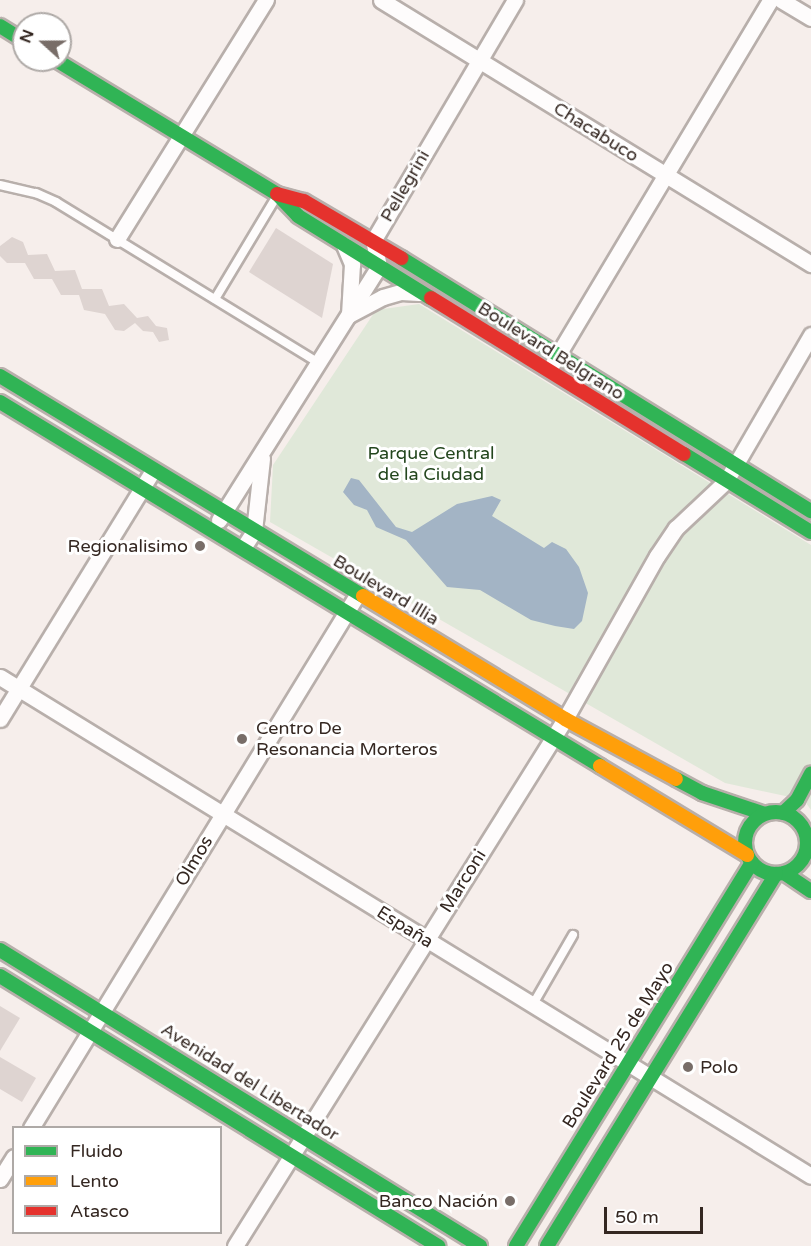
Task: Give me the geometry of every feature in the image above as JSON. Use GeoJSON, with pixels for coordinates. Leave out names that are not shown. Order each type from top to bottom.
{"type":"FeatureCollection","features":[{"type":"Feature","properties":{"kind":"street"},"geometry":{"type":"LineString","coordinates":[[117,239],[183,138],[266,0]]}},
{"type":"Feature","properties":{"kind":"street","name":"Chacabuco"},"geometry":{"type":"LineString","coordinates":[[381,0],[811,264]]}},
{"type":"Feature","properties":{"kind":"street","name":"Pellegrini"},"geometry":{"type":"LineString","coordinates":[[379,266],[373,241],[515,0]]}},
{"type":"Feature","properties":{"kind":"street"},"geometry":{"type":"LineString","coordinates":[[548,371],[770,0]]}},
{"type":"Feature","properties":{"kind":"street"},"geometry":{"type":"LineString","coordinates":[[782,0],[811,18]]}},
{"type":"Feature","properties":{"kind":"street","name":"Boulevard Belgrano"},"geometry":{"type":"LineString","coordinates":[[72,70],[277,194],[298,216],[344,245],[811,532]]}},
{"type":"Feature","properties":{"kind":"street","name":"Boulevard Belgrano"},"geometry":{"type":"LineString","coordinates":[[277,194],[304,201],[373,241],[811,511]]}},
{"type":"Feature","properties":{"kind":"street"},"geometry":{"type":"LineString","coordinates":[[344,245],[352,264],[349,315]]}},
{"type":"Feature","properties":{"kind":"street"},"geometry":{"type":"LineString","coordinates":[[213,530],[379,266]]}},
{"type":"Feature","properties":{"kind":"street"},"geometry":{"type":"LineString","coordinates":[[349,315],[392,294],[424,294]]}},
{"type":"Feature","properties":{"kind":"street","name":"Marconi"},"geometry":{"type":"LineString","coordinates":[[235,1246],[565,719],[676,528],[726,481],[811,335]]}},
{"type":"Feature","properties":{"kind":"street","name":"Boulevard Illia"},"geometry":{"type":"LineString","coordinates":[[0,376],[357,595],[565,719],[702,793],[765,814]]}},
{"type":"Feature","properties":{"kind":"street"},"geometry":{"type":"LineString","coordinates":[[0,402],[554,736],[749,859],[811,891]]}},
{"type":"Feature","properties":{"kind":"street"},"geometry":{"type":"LineString","coordinates":[[243,548],[254,531],[262,452]]}},
{"type":"Feature","properties":{"kind":"street"},"geometry":{"type":"LineString","coordinates":[[0,719],[153,470]]}},
{"type":"Feature","properties":{"kind":"street","name":"Olmos"},"geometry":{"type":"LineString","coordinates":[[32,1126],[357,595]]}},
{"type":"Feature","properties":{"kind":"street","name":"España"},"geometry":{"type":"LineString","coordinates":[[0,677],[811,1176]]}},
{"type":"Feature","properties":{"kind":"street"},"geometry":{"type":"LineString","coordinates":[[765,814],[783,813],[797,800],[811,774]]}},
{"type":"Feature","properties":{"kind":"street"},"geometry":{"type":"LineString","coordinates":[[547,1246],[650,1078],[780,874],[798,864],[808,852],[803,829],[811,799]]}},
{"type":"Feature","properties":{"kind":"street"},"geometry":{"type":"LineString","coordinates":[[783,813],[803,829]]}},
{"type":"Feature","properties":{"kind":"street","name":"Boulevard 25 de Mayo"},"geometry":{"type":"LineString","coordinates":[[516,1246],[749,859],[746,836],[756,819],[765,814]]}},
{"type":"Feature","properties":{"kind":"street","name":"Avenidad del Libertador"},"geometry":{"type":"LineString","coordinates":[[0,950],[480,1246]]}},
{"type":"Feature","properties":{"kind":"street"},"geometry":{"type":"LineString","coordinates":[[0,976],[438,1246]]}},
{"type":"Feature","properties":{"kind":"street"},"geometry":{"type":"LineString","coordinates":[[0,1179],[12,1159]]}},
{"type":"Feature","properties":{"kind":"lane"},"geometry":{"type":"LineString","coordinates":[[0,185],[46,197],[215,299],[316,368]]}},
{"type":"Feature","properties":{"kind":"lane"},"geometry":{"type":"LineString","coordinates":[[215,299],[277,194]]}},
{"type":"Feature","properties":{"kind":"lane"},"geometry":{"type":"LineString","coordinates":[[532,1006],[573,935]]}},
{"type":"Feature","properties":{"kind":"green space","name":"Parque Central de la Ciudad"},"geometry":{"type":"Polygon","coordinates":[[[419,304],[811,545],[811,810],[804,800],[725,783],[270,522],[273,465],[376,310],[419,304]]]}},
{"type":"Feature","properties":{"kind":"water"},"geometry":{"type":"Polygon","coordinates":[[[351,478],[359,480],[396,527],[412,532],[457,504],[492,496],[501,500],[492,516],[544,548],[552,542],[566,549],[579,567],[588,593],[582,621],[574,629],[531,620],[480,590],[447,587],[406,540],[376,527],[367,510],[354,505],[343,492],[351,478]]]}},
{"type":"Feature","properties":{"kind":"building"},"geometry":{"type":"Polygon","coordinates":[[[276,228],[333,264],[322,318],[249,272],[276,228]]]}},
{"type":"Feature","properties":{"kind":"building"},"geometry":{"type":"Polygon","coordinates":[[[12,237],[23,242],[28,255],[47,254],[55,271],[75,270],[82,289],[102,289],[109,306],[124,304],[137,318],[148,316],[156,326],[167,328],[169,340],[159,342],[153,332],[143,331],[135,323],[124,331],[115,330],[105,314],[84,310],[79,295],[61,295],[52,279],[34,279],[25,263],[7,263],[0,256],[0,246],[12,237]]]}},
{"type":"Feature","properties":{"kind":"building"},"geometry":{"type":"Polygon","coordinates":[[[0,1006],[20,1018],[0,1051],[0,1006]]]}},
{"type":"Feature","properties":{"kind":"building"},"geometry":{"type":"Polygon","coordinates":[[[0,1057],[36,1078],[22,1102],[0,1089],[0,1057]]]}},
{"type":"Feature","properties":{"kind":"traffic: fast"},"geometry":{"type":"LineString","coordinates":[[0,26],[12,34]]}},
{"type":"Feature","properties":{"kind":"traffic: fast"},"geometry":{"type":"LineString","coordinates":[[72,70],[277,194],[298,216],[431,298]]}},
{"type":"Feature","properties":{"kind":"traffic: fast"},"geometry":{"type":"LineString","coordinates":[[401,258],[811,511]]}},
{"type":"Feature","properties":{"kind":"traffic: fast"},"geometry":{"type":"LineString","coordinates":[[0,376],[363,596]]}},
{"type":"Feature","properties":{"kind":"traffic: fast"},"geometry":{"type":"LineString","coordinates":[[0,402],[600,766]]}},
{"type":"Feature","properties":{"kind":"traffic: fast"},"geometry":{"type":"LineString","coordinates":[[684,454],[811,532]]}},
{"type":"Feature","properties":{"kind":"traffic: fast"},"geometry":{"type":"LineString","coordinates":[[783,813],[797,800],[811,774]]}},
{"type":"Feature","properties":{"kind":"traffic: fast"},"geometry":{"type":"LineString","coordinates":[[676,779],[702,793],[765,814]]}},
{"type":"Feature","properties":{"kind":"traffic: fast"},"geometry":{"type":"LineString","coordinates":[[776,812],[793,817],[798,821],[802,826],[807,843],[802,860],[798,865],[793,869],[776,874],[759,869],[754,865],[750,860],[745,843],[750,826],[754,821],[759,817],[776,812]]}},
{"type":"Feature","properties":{"kind":"traffic: fast"},"geometry":{"type":"LineString","coordinates":[[516,1246],[752,863]]}},
{"type":"Feature","properties":{"kind":"traffic: fast"},"geometry":{"type":"LineString","coordinates":[[784,873],[811,891]]}},
{"type":"Feature","properties":{"kind":"traffic: fast"},"geometry":{"type":"LineString","coordinates":[[547,1246],[776,874]]}},
{"type":"Feature","properties":{"kind":"traffic: fast"},"geometry":{"type":"LineString","coordinates":[[0,950],[480,1246]]}},
{"type":"Feature","properties":{"kind":"traffic: fast"},"geometry":{"type":"LineString","coordinates":[[0,976],[438,1246]]}},
{"type":"Feature","properties":{"kind":"traffic: slow"},"geometry":{"type":"LineString","coordinates":[[363,596],[565,719],[676,779]]}},
{"type":"Feature","properties":{"kind":"traffic: slow"},"geometry":{"type":"LineString","coordinates":[[600,766],[747,855]]}},
{"type":"Feature","properties":{"kind":"traffic: jam"},"geometry":{"type":"LineString","coordinates":[[277,194],[304,201],[401,258]]}},
{"type":"Feature","properties":{"kind":"traffic: jam"},"geometry":{"type":"LineString","coordinates":[[431,298],[684,454]]}},
{"type":"Feature","properties":{"kind":"place","name":"Regionalisimo"},"geometry":{"type":"Point","coordinates":[200,546]}},
{"type":"Feature","properties":{"kind":"place","name":"Centro De Resonancia Morteros"},"geometry":{"type":"Point","coordinates":[242,739]}},
{"type":"Feature","properties":{"kind":"place","name":"Polo"},"geometry":{"type":"Point","coordinates":[688,1067]}},
{"type":"Feature","properties":{"kind":"place","name":"Banco Nación"},"geometry":{"type":"Point","coordinates":[510,1201]}}]}
